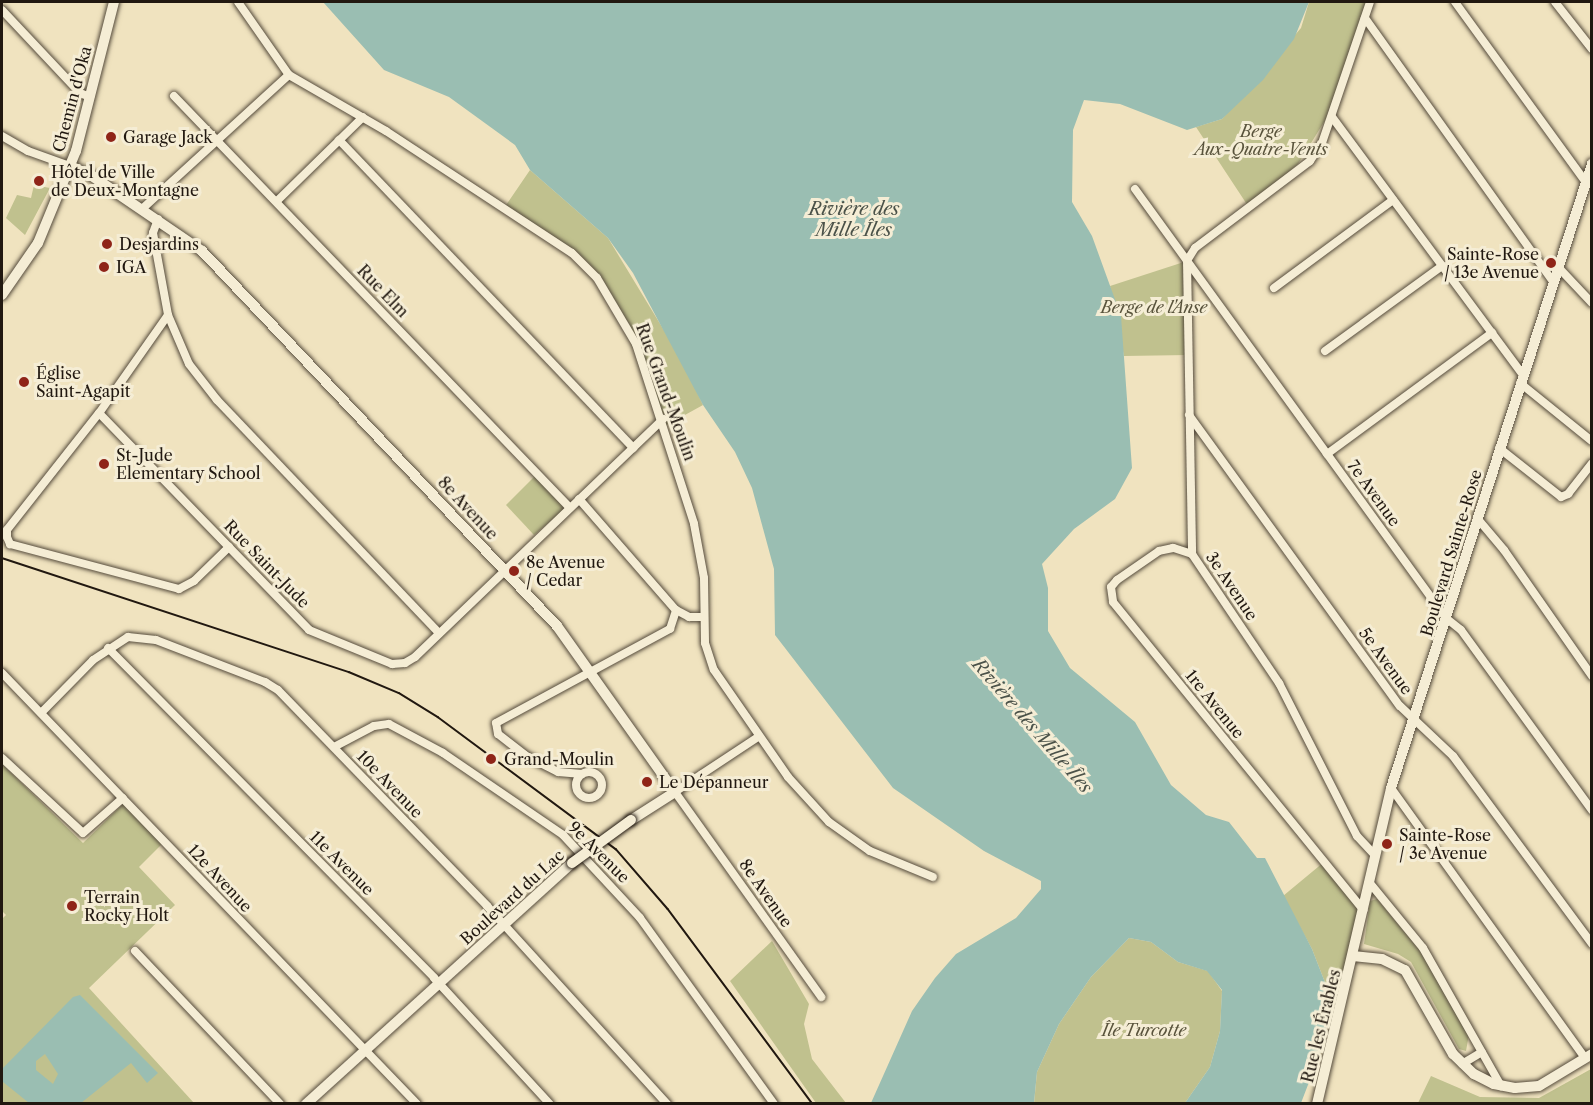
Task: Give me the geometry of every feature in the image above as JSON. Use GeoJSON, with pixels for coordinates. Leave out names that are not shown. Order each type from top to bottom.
{"type":"FeatureCollection","features":[{"type":"Feature","properties":{"kind":"street","name":"Chemin d'Oka"},"geometry":{"type":"LineString","coordinates":[[3,288],[38,243],[70,166],[114,2]]}},
{"type":"Feature","properties":{"kind":"street","name":"Rue Grand-Moulin"},"geometry":{"type":"LineString","coordinates":[[238,2],[289,75],[363,117],[572,253],[597,278],[621,313],[663,419],[699,544],[705,643],[714,670],[758,736],[795,785],[848,838],[933,877]]}},
{"type":"Feature","properties":{"kind":"street"},"geometry":{"type":"LineString","coordinates":[[1187,261],[1195,248],[1280,186],[1310,161],[1322,143],[1332,117],[1370,2]]}},
{"type":"Feature","properties":{"kind":"street"},"geometry":{"type":"LineString","coordinates":[[1455,2],[1585,181]]}},
{"type":"Feature","properties":{"kind":"street"},"geometry":{"type":"LineString","coordinates":[[1557,3],[1592,49]]}},
{"type":"Feature","properties":{"kind":"street"},"geometry":{"type":"LineString","coordinates":[[2,10],[80,93],[90,98]]}},
{"type":"Feature","properties":{"kind":"street"},"geometry":{"type":"LineString","coordinates":[[1365,18],[1553,282]]}},
{"type":"Feature","properties":{"kind":"street"},"geometry":{"type":"LineString","coordinates":[[142,208],[289,75]]}},
{"type":"Feature","properties":{"kind":"street","name":"Rue Elm"},"geometry":{"type":"LineString","coordinates":[[174,96],[570,508]]}},
{"type":"Feature","properties":{"kind":"street"},"geometry":{"type":"LineString","coordinates":[[277,201],[363,117]]}},
{"type":"Feature","properties":{"kind":"street"},"geometry":{"type":"LineString","coordinates":[[1332,117],[1492,333],[1521,379],[1592,441]]}},
{"type":"Feature","properties":{"kind":"street","name":"8e Avenue"},"geometry":{"type":"LineString","coordinates":[[2,136],[28,151],[70,166],[142,208],[202,251],[557,626],[821,997]]}},
{"type":"Feature","properties":{"kind":"street"},"geometry":{"type":"LineString","coordinates":[[339,140],[633,448]]}},
{"type":"Feature","properties":{"kind":"street","name":"Boulevard Sainte-Rose"},"geometry":{"type":"LineString","coordinates":[[1353,956],[1391,788],[1592,164]]}},
{"type":"Feature","properties":{"kind":"street","name":"7e Avenue"},"geometry":{"type":"LineString","coordinates":[[1135,189],[1446,618],[1461,630],[1592,810]]}},
{"type":"Feature","properties":{"kind":"street"},"geometry":{"type":"LineString","coordinates":[[1274,288],[1393,200]]}},
{"type":"Feature","properties":{"kind":"street"},"geometry":{"type":"LineString","coordinates":[[158,219],[153,233],[168,315],[189,364],[217,400],[439,633]]}},
{"type":"Feature","properties":{"kind":"street","name":"3e Avenue"},"geometry":{"type":"LineString","coordinates":[[1187,261],[1192,554],[1279,683],[1357,836],[1376,855]]}},
{"type":"Feature","properties":{"kind":"street"},"geometry":{"type":"LineString","coordinates":[[1325,351],[1442,267]]}},
{"type":"Feature","properties":{"kind":"street"},"geometry":{"type":"LineString","coordinates":[[1559,267],[1592,303]]}},
{"type":"Feature","properties":{"kind":"street"},"geometry":{"type":"LineString","coordinates":[[168,315],[99,413],[7,530],[7,537],[10,544],[179,589],[194,582],[229,547]]}},
{"type":"Feature","properties":{"kind":"street"},"geometry":{"type":"LineString","coordinates":[[1327,454],[1492,333]]}},
{"type":"Feature","properties":{"kind":"street","name":"Rue Saint-Jude"},"geometry":{"type":"LineString","coordinates":[[99,413],[319,637],[392,664],[405,663],[415,657],[663,419]]}},
{"type":"Feature","properties":{"kind":"street","name":"5e Avenue"},"geometry":{"type":"LineString","coordinates":[[1190,415],[1400,706],[1453,756],[1592,944]]}},
{"type":"Feature","properties":{"kind":"street"},"geometry":{"type":"LineString","coordinates":[[1499,448],[1561,497],[1568,494],[1592,463]]}},
{"type":"Feature","properties":{"kind":"street"},"geometry":{"type":"LineString","coordinates":[[579,499],[676,610],[689,617],[703,617]]}},
{"type":"Feature","properties":{"kind":"street"},"geometry":{"type":"LineString","coordinates":[[1477,518],[1504,550],[1592,676]]}},
{"type":"Feature","properties":{"kind":"street","name":"1re Avenue"},"geometry":{"type":"LineString","coordinates":[[1192,554],[1173,548],[1159,551],[1117,580],[1111,587],[1113,602],[1363,910]]}},
{"type":"Feature","properties":{"kind":"street"},"geometry":{"type":"LineString","coordinates":[[558,772],[595,774],[602,788],[591,798],[579,794],[558,772],[504,740],[496,729],[500,719],[670,629],[676,610]]}},
{"type":"Feature","properties":{"kind":"street","name":"10e Avenue"},"geometry":{"type":"LineString","coordinates":[[41,713],[108,648],[128,637],[156,640],[265,682],[334,747],[504,924],[667,1104]]}},
{"type":"Feature","properties":{"kind":"street","name":"11e Avenue"},"geometry":{"type":"LineString","coordinates":[[108,648],[438,982],[550,1104]]}},
{"type":"Feature","properties":{"kind":"street","name":"12e Avenue"},"geometry":{"type":"LineString","coordinates":[[2,673],[363,1051],[417,1104]]}},
{"type":"Feature","properties":{"kind":"street","name":"9e Avenue"},"geometry":{"type":"LineString","coordinates":[[334,747],[374,726],[389,724],[443,753],[563,836],[639,918],[774,1104]]}},
{"type":"Feature","properties":{"kind":"street","name":"Boulevard du Lac"},"geometry":{"type":"LineString","coordinates":[[306,1104],[572,863],[631,820],[758,736]]}},
{"type":"Feature","properties":{"kind":"street"},"geometry":{"type":"LineString","coordinates":[[2,758],[83,833],[123,798]]}},
{"type":"Feature","properties":{"kind":"street"},"geometry":{"type":"LineString","coordinates":[[579,794],[577,781],[582,774]]}},
{"type":"Feature","properties":{"kind":"street"},"geometry":{"type":"LineString","coordinates":[[1353,956],[1382,959],[1405,970],[1462,1064],[1501,1086],[1539,1086],[1588,1056],[1391,788]]}},
{"type":"Feature","properties":{"kind":"street"},"geometry":{"type":"LineString","coordinates":[[1369,882],[1424,948],[1501,1086]]}},
{"type":"Feature","properties":{"kind":"street"},"geometry":{"type":"LineString","coordinates":[[135,951],[280,1104]]}},
{"type":"Feature","properties":{"kind":"street","name":"Rue les Érables"},"geometry":{"type":"LineString","coordinates":[[1317,1104],[1353,956]]}},
{"type":"Feature","properties":{"kind":"street"},"geometry":{"type":"LineString","coordinates":[[1462,1064],[1482,1052]]}},
{"type":"Feature","properties":{"kind":"green space","name":"Berge Aux-Quatre-Vents"},"geometry":{"type":"Polygon","coordinates":[[[1309,2],[1369,2],[1329,114],[1298,164],[1248,206],[1196,127],[1222,119],[1301,28],[1309,2]]]}},
{"type":"Feature","properties":{"kind":"green space"},"geometry":{"type":"Polygon","coordinates":[[[530,170],[608,238],[679,355],[703,405],[665,426],[621,313],[572,253],[504,208],[530,170]]]}},
{"type":"Feature","properties":{"kind":"green space"},"geometry":{"type":"Polygon","coordinates":[[[34,185],[50,188],[25,235],[6,218],[17,195],[31,198],[34,185]]]}},
{"type":"Feature","properties":{"kind":"green space","name":"Berge de l'Anse"},"geometry":{"type":"Polygon","coordinates":[[[1187,261],[1188,355],[1124,356],[1110,286],[1187,261]]]}},
{"type":"Feature","properties":{"kind":"green space"},"geometry":{"type":"Polygon","coordinates":[[[536,475],[567,507],[534,535],[506,505],[536,475]]]}},
{"type":"Feature","properties":{"kind":"green space"},"geometry":{"type":"Polygon","coordinates":[[[2,764],[83,843],[123,804],[162,844],[139,867],[175,905],[89,988],[194,1103],[2,1103],[2,919],[6,915],[2,911],[2,764]]]}},
{"type":"Feature","properties":{"kind":"green space"},"geometry":{"type":"Polygon","coordinates":[[[1324,862],[1363,910],[1343,994],[1326,985],[1312,949],[1283,896],[1324,862]]]}},
{"type":"Feature","properties":{"kind":"green space"},"geometry":{"type":"Polygon","coordinates":[[[1377,899],[1422,953],[1469,1034],[1466,1051],[1459,1049],[1411,962],[1398,954],[1364,944],[1370,901],[1377,899]]]}},
{"type":"Feature","properties":{"kind":"green space","name":"Île Turcotte"},"geometry":{"type":"Polygon","coordinates":[[[1129,938],[1151,942],[1178,962],[1208,971],[1222,991],[1220,1031],[1210,1067],[1185,1103],[1034,1104],[1037,1072],[1059,1024],[1091,977],[1129,938]]]}},
{"type":"Feature","properties":{"kind":"green space"},"geometry":{"type":"Polygon","coordinates":[[[772,941],[809,1004],[804,1024],[812,1059],[846,1103],[816,1103],[730,981],[772,941]]]}},
{"type":"Feature","properties":{"kind":"green space"},"geometry":{"type":"Polygon","coordinates":[[[1591,1069],[1591,1103],[1418,1103],[1431,1076],[1480,1097],[1539,1098],[1591,1069]]]}},
{"type":"Feature","properties":{"kind":"water","name":"Rivière des Mille Îles"},"geometry":{"type":"Polygon","coordinates":[[[323,2],[1309,2],[1294,39],[1263,80],[1222,119],[1187,130],[1120,104],[1084,100],[1073,130],[1072,202],[1092,236],[1121,316],[1132,468],[1115,499],[1074,529],[1042,564],[1048,588],[1048,631],[1070,668],[1135,722],[1171,785],[1206,815],[1229,822],[1257,858],[1265,858],[1312,949],[1326,985],[1326,1038],[1301,1103],[1185,1103],[1210,1067],[1220,1031],[1222,990],[1207,971],[1178,962],[1151,942],[1129,938],[1091,977],[1059,1024],[1037,1072],[1034,1103],[871,1103],[912,1011],[935,978],[956,954],[1016,918],[1041,889],[1041,881],[984,851],[893,788],[775,635],[774,569],[752,488],[735,452],[703,405],[633,273],[608,238],[530,170],[515,145],[449,97],[384,70],[323,2]]]}},
{"type":"Feature","properties":{"kind":"water"},"geometry":{"type":"Polygon","coordinates":[[[80,995],[158,1073],[147,1083],[131,1063],[81,1103],[29,1103],[3,1082],[3,1068],[73,997],[80,995]],[[45,1054],[36,1061],[36,1070],[53,1084],[58,1074],[45,1054]]]}},
{"type":"Feature","properties":{"kind":"tram line"},"geometry":{"type":"LineString","coordinates":[[2,558],[349,672],[399,693],[438,717],[616,849],[668,909],[813,1104]]}},
{"type":"Feature","properties":{"kind":"place","name":"Garage Jack"},"geometry":{"type":"Point","coordinates":[111,137]}},
{"type":"Feature","properties":{"kind":"place","name":"Hôtel de Ville de Deux-Montagne"},"geometry":{"type":"Point","coordinates":[39,181]}},
{"type":"Feature","properties":{"kind":"place","name":"Desjardins"},"geometry":{"type":"Point","coordinates":[107,244]}},
{"type":"Feature","properties":{"kind":"place","name":"Sainte-Rose / 13e Avenue"},"geometry":{"type":"Point","coordinates":[1551,263]}},
{"type":"Feature","properties":{"kind":"place","name":"IGA"},"geometry":{"type":"Point","coordinates":[104,267]}},
{"type":"Feature","properties":{"kind":"place","name":"Église Saint-Agapit"},"geometry":{"type":"Point","coordinates":[24,382]}},
{"type":"Feature","properties":{"kind":"place","name":"St-Jude Elementary School"},"geometry":{"type":"Point","coordinates":[104,464]}},
{"type":"Feature","properties":{"kind":"place","name":"8e Avenue / Cedar"},"geometry":{"type":"Point","coordinates":[514,571]}},
{"type":"Feature","properties":{"kind":"place","name":"Grand-Moulin"},"geometry":{"type":"Point","coordinates":[491,759]}},
{"type":"Feature","properties":{"kind":"place","name":"Le Dépanneur"},"geometry":{"type":"Point","coordinates":[647,782]}},
{"type":"Feature","properties":{"kind":"place","name":"Sainte-Rose / 3e Avenue"},"geometry":{"type":"Point","coordinates":[1387,844]}},
{"type":"Feature","properties":{"kind":"place","name":"Terrain Rocky Holt"},"geometry":{"type":"Point","coordinates":[72,906]}}]}
